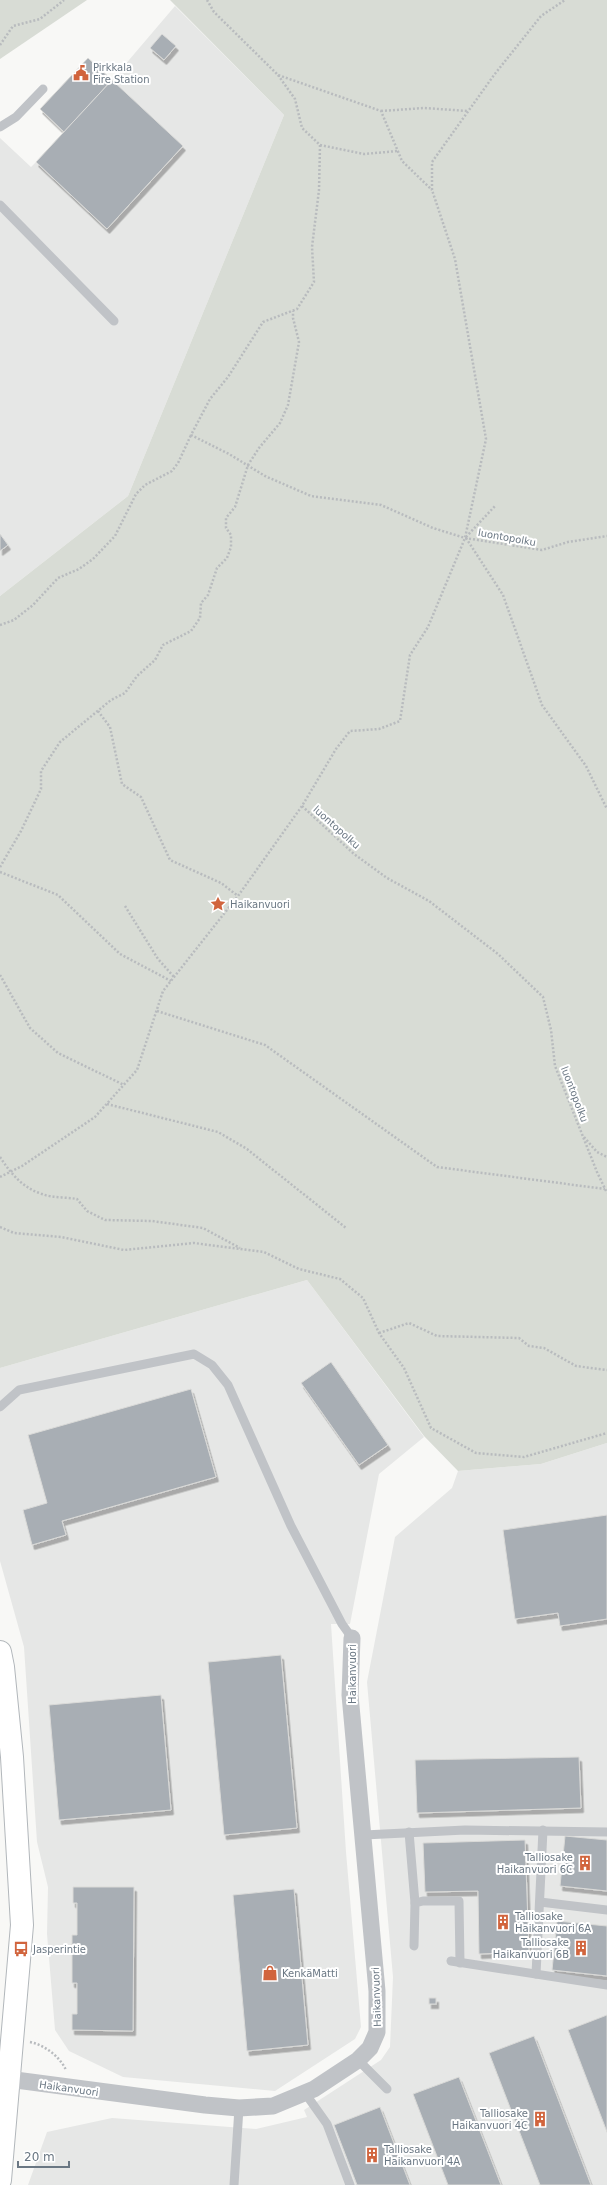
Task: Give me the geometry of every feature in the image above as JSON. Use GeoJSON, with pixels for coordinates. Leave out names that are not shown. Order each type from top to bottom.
{"type":"FeatureCollection","features":[{"type":"Feature","properties":{"kind":"main road"},"geometry":{"type":"LineString","coordinates":[[0,1652],[12,1757],[22,1925],[12,2041],[5,2079],[0,2180]]}},
{"type":"Feature","properties":{"kind":"street","name":"Haikanvuori"},"geometry":{"type":"LineString","coordinates":[[5,2079],[239,2108],[273,2106],[305,2093],[358,2060],[370,2048],[377,2032],[378,1991],[350,1695],[352,1638]]}},
{"type":"Feature","properties":{"kind":"lane"},"geometry":{"type":"LineString","coordinates":[[0,127],[16,117],[43,89]]}},
{"type":"Feature","properties":{"kind":"lane"},"geometry":{"type":"LineString","coordinates":[[0,205],[114,321]]}},
{"type":"Feature","properties":{"kind":"lane"},"geometry":{"type":"LineString","coordinates":[[0,1407],[19,1390],[194,1354],[212,1365],[228,1385],[291,1526],[342,1624],[352,1638]]}},
{"type":"Feature","properties":{"kind":"lane"},"geometry":{"type":"LineString","coordinates":[[364,1835],[466,1830],[607,1832]]}},
{"type":"Feature","properties":{"kind":"lane"},"geometry":{"type":"LineString","coordinates":[[536,1974],[543,1830]]}},
{"type":"Feature","properties":{"kind":"lane"},"geometry":{"type":"LineString","coordinates":[[409,1832],[415,1903],[414,1946]]}},
{"type":"Feature","properties":{"kind":"lane"},"geometry":{"type":"LineString","coordinates":[[415,1903],[423,1901],[459,1900],[456,1962],[607,1985]]}},
{"type":"Feature","properties":{"kind":"lane"},"geometry":{"type":"LineString","coordinates":[[540,1902],[607,1910]]}},
{"type":"Feature","properties":{"kind":"lane"},"geometry":{"type":"LineString","coordinates":[[358,2060],[387,2089]]}},
{"type":"Feature","properties":{"kind":"lane"},"geometry":{"type":"LineString","coordinates":[[305,2093],[327,2124],[350,2185]]}},
{"type":"Feature","properties":{"kind":"lane"},"geometry":{"type":"LineString","coordinates":[[234,2185],[239,2108]]}},
{"type":"Feature","properties":{"kind":"path"},"geometry":{"type":"LineString","coordinates":[[0,45],[12,26],[40,19],[64,0]]}},
{"type":"Feature","properties":{"kind":"path"},"geometry":{"type":"LineString","coordinates":[[208,0],[214,12],[278,75],[295,99],[302,128],[320,145],[364,154],[398,151]]}},
{"type":"Feature","properties":{"kind":"path"},"geometry":{"type":"LineString","coordinates":[[465,538],[486,439],[455,259],[432,190],[432,162],[494,74],[542,16],[565,0]]}},
{"type":"Feature","properties":{"kind":"path"},"geometry":{"type":"LineString","coordinates":[[278,75],[381,111],[424,108],[468,111]]}},
{"type":"Feature","properties":{"kind":"path"},"geometry":{"type":"LineString","coordinates":[[381,111],[402,161],[432,190]]}},
{"type":"Feature","properties":{"kind":"path"},"geometry":{"type":"LineString","coordinates":[[0,625],[14,620],[33,605],[58,578],[79,569],[93,559],[115,536],[136,494],[145,485],[172,471],[210,399],[228,377],[263,322],[297,309],[314,282],[312,247],[319,190],[320,145]]}},
{"type":"Feature","properties":{"kind":"path"},"geometry":{"type":"LineString","coordinates":[[0,867],[21,831],[41,789],[41,771],[60,742],[111,700],[125,693],[137,676],[155,660],[163,645],[190,630],[200,618],[201,603],[208,595],[217,568],[227,558],[231,547],[231,535],[226,528],[226,518],[235,507],[248,465],[259,448],[280,423],[288,404],[300,342],[293,318],[293,311]]}},
{"type":"Feature","properties":{"kind":"path"},"geometry":{"type":"LineString","coordinates":[[191,435],[248,465],[265,476],[311,496],[381,505],[433,528],[465,538],[504,595],[542,705],[586,766],[607,809]]}},
{"type":"Feature","properties":{"kind":"path"},"geometry":{"type":"LineString","coordinates":[[465,538],[495,506]]}},
{"type":"Feature","properties":{"kind":"path","name":"luontopolku"},"geometry":{"type":"LineString","coordinates":[[606,1191],[555,1066],[551,1030],[543,997],[498,954],[429,901],[387,878],[354,854],[302,806],[336,749],[350,731],[379,729],[400,721],[410,656],[428,627],[465,538],[542,550],[568,542],[607,536]]}},
{"type":"Feature","properties":{"kind":"path"},"geometry":{"type":"LineString","coordinates":[[98,711],[110,727],[122,784],[141,797],[170,860],[221,883],[238,896]]}},
{"type":"Feature","properties":{"kind":"path"},"geometry":{"type":"LineString","coordinates":[[0,1177],[95,1118],[137,1070],[164,991],[238,896],[302,806]]}},
{"type":"Feature","properties":{"kind":"path"},"geometry":{"type":"LineString","coordinates":[[0,872],[58,895],[120,954],[171,981]]}},
{"type":"Feature","properties":{"kind":"path"},"geometry":{"type":"LineString","coordinates":[[125,906],[158,959],[174,977]]}},
{"type":"Feature","properties":{"kind":"path"},"geometry":{"type":"LineString","coordinates":[[0,975],[30,1028],[58,1053],[124,1085]]}},
{"type":"Feature","properties":{"kind":"path"},"geometry":{"type":"LineString","coordinates":[[157,1011],[265,1045],[437,1167],[606,1191]]}},
{"type":"Feature","properties":{"kind":"path"},"geometry":{"type":"LineString","coordinates":[[107,1104],[218,1132],[247,1149],[346,1228]]}},
{"type":"Feature","properties":{"kind":"path"},"geometry":{"type":"LineString","coordinates":[[582,1135],[597,1152],[607,1157]]}},
{"type":"Feature","properties":{"kind":"path"},"geometry":{"type":"LineString","coordinates":[[0,1157],[10,1172],[23,1185],[43,1195],[77,1199],[86,1212],[104,1220],[152,1221],[203,1228],[242,1249]]}},
{"type":"Feature","properties":{"kind":"path"},"geometry":{"type":"LineString","coordinates":[[0,1227],[14,1233],[61,1237],[124,1250],[194,1243],[264,1252],[299,1269],[340,1279],[363,1298],[379,1333],[404,1368],[431,1428],[476,1453],[524,1457],[607,1433]]}},
{"type":"Feature","properties":{"kind":"path"},"geometry":{"type":"LineString","coordinates":[[379,1333],[409,1323],[437,1336],[519,1338],[529,1346],[544,1348],[576,1366],[607,1370]]}},
{"type":"Feature","properties":{"kind":"path"},"geometry":{"type":"LineString","coordinates":[[12,2041],[38,2044],[51,2052],[65,2067],[76,2089]]}},
{"type":"Feature","properties":{"kind":"shaded area"},"geometry":{"type":"Polygon","coordinates":[[[0,0],[87,0],[0,59],[0,0]]]}},
{"type":"Feature","properties":{"kind":"shaded area"},"geometry":{"type":"Polygon","coordinates":[[[170,0],[607,0],[607,1443],[541,1464],[458,1471],[424,1436],[307,1280],[0,1368],[0,596],[128,496],[284,115],[170,0]]]}},
{"type":"Feature","properties":{"kind":"shaded area"},"geometry":{"type":"Polygon","coordinates":[[[175,6],[284,115],[128,496],[0,596],[0,138],[31,167],[36,162],[107,229],[183,147],[112,80],[175,6]]]}},
{"type":"Feature","properties":{"kind":"shaded area"},"geometry":{"type":"Polygon","coordinates":[[[307,1280],[424,1437],[379,1474],[350,1624],[331,1624],[346,1852],[361,2027],[355,2039],[275,2091],[123,2077],[69,2051],[55,2030],[47,1934],[48,1887],[37,1842],[24,1647],[0,1561],[0,1368],[307,1280]]]}},
{"type":"Feature","properties":{"kind":"shaded area"},"geometry":{"type":"Polygon","coordinates":[[[607,1443],[607,2185],[28,2185],[47,2132],[112,2118],[256,2129],[307,2117],[304,2110],[381,2060],[390,2047],[393,1977],[367,1682],[395,1537],[452,1488],[458,1471],[541,1464],[607,1443]]]}},
{"type":"Feature","properties":{"kind":"building"},"geometry":{"type":"Polygon","coordinates":[[[162,34],[176,46],[164,60],[150,48],[162,34]]]}},
{"type":"Feature","properties":{"kind":"building"},"geometry":{"type":"Polygon","coordinates":[[[88,58],[112,80],[64,132],[40,109],[88,58]]]}},
{"type":"Feature","properties":{"kind":"building"},"geometry":{"type":"Polygon","coordinates":[[[112,80],[183,146],[107,229],[36,162],[112,80]]]}},
{"type":"Feature","properties":{"kind":"building"},"geometry":{"type":"Polygon","coordinates":[[[0,534],[8,545],[0,551],[0,534]]]}},
{"type":"Feature","properties":{"kind":"building"},"geometry":{"type":"Polygon","coordinates":[[[331,1362],[388,1445],[359,1465],[301,1383],[331,1362]]]}},
{"type":"Feature","properties":{"kind":"building"},"geometry":{"type":"Polygon","coordinates":[[[191,1389],[216,1477],[62,1521],[66,1535],[32,1545],[23,1510],[47,1503],[28,1435],[191,1389]]]}},
{"type":"Feature","properties":{"kind":"building"},"geometry":{"type":"Polygon","coordinates":[[[607,1515],[607,1619],[560,1626],[558,1613],[515,1619],[503,1530],[607,1515]]]}},
{"type":"Feature","properties":{"kind":"building"},"geometry":{"type":"Polygon","coordinates":[[[281,1655],[297,1828],[224,1835],[208,1662],[281,1655]]]}},
{"type":"Feature","properties":{"kind":"building"},"geometry":{"type":"Polygon","coordinates":[[[161,1695],[171,1810],[59,1820],[49,1705],[161,1695]]]}},
{"type":"Feature","properties":{"kind":"building"},"geometry":{"type":"Polygon","coordinates":[[[579,1757],[581,1808],[417,1813],[415,1760],[579,1757]]]}},
{"type":"Feature","properties":{"kind":"building","name":"Talliosake Haikanvuori 6C"},"geometry":{"type":"Polygon","coordinates":[[[565,1836],[607,1840],[607,1891],[560,1886],[565,1836]]]}},
{"type":"Feature","properties":{"kind":"building","name":"Talliosake Haikanvuori 6A"},"geometry":{"type":"Polygon","coordinates":[[[525,1840],[529,1952],[479,1954],[478,1891],[425,1892],[423,1843],[525,1840]]]}},
{"type":"Feature","properties":{"kind":"building"},"geometry":{"type":"Polygon","coordinates":[[[73,1887],[134,1887],[133,2031],[72,2030],[72,2014],[77,2014],[77,1983],[72,1983],[72,1935],[77,1935],[77,1903],[73,1903],[73,1887]]]}},
{"type":"Feature","properties":{"kind":"building"},"geometry":{"type":"Polygon","coordinates":[[[294,1889],[308,2045],[247,2051],[233,1895],[294,1889]]]}},
{"type":"Feature","properties":{"kind":"building","name":"Talliosake Haikanvuori 6B"},"geometry":{"type":"Polygon","coordinates":[[[557,1921],[607,1926],[607,1976],[552,1970],[557,1921]]]}},
{"type":"Feature","properties":{"kind":"building"},"geometry":{"type":"Polygon","coordinates":[[[429,1998],[436,1998],[436,2004],[429,2004],[429,1998]]]}},
{"type":"Feature","properties":{"kind":"building"},"geometry":{"type":"Polygon","coordinates":[[[607,2015],[607,2132],[568,2030],[607,2015]]]}},
{"type":"Feature","properties":{"kind":"building","name":"Talliosake Haikanvuori 4C"},"geometry":{"type":"Polygon","coordinates":[[[534,2036],[591,2185],[540,2185],[489,2053],[534,2036]]]}},
{"type":"Feature","properties":{"kind":"building"},"geometry":{"type":"Polygon","coordinates":[[[459,2077],[501,2185],[448,2185],[413,2094],[459,2077]]]}},
{"type":"Feature","properties":{"kind":"building","name":"Talliosake Haikanvuori 4A"},"geometry":{"type":"Polygon","coordinates":[[[380,2107],[410,2185],[357,2185],[334,2125],[380,2107]]]}},
{"type":"Feature","properties":{"kind":"place","name":"Pirkkala Fire Station"},"geometry":{"type":"Point","coordinates":[81,73]}},
{"type":"Feature","properties":{"kind":"place","name":"Haikanvuori"},"geometry":{"type":"Point","coordinates":[218,904]}},
{"type":"Feature","properties":{"kind":"place","name":"Talliosake Haikanvuori 6C"},"geometry":{"type":"Point","coordinates":[585,1863]}},
{"type":"Feature","properties":{"kind":"place","name":"Talliosake Haikanvuori 6A"},"geometry":{"type":"Point","coordinates":[503,1922]}},
{"type":"Feature","properties":{"kind":"place","name":"Talliosake Haikanvuori 6B"},"geometry":{"type":"Point","coordinates":[581,1948]}},
{"type":"Feature","properties":{"kind":"place","name":"Jasperintie"},"geometry":{"type":"Point","coordinates":[21,1949]}},
{"type":"Feature","properties":{"kind":"place","name":"KenkäMatti"},"geometry":{"type":"Point","coordinates":[270,1973]}},
{"type":"Feature","properties":{"kind":"place","name":"Talliosake Haikanvuori 4C"},"geometry":{"type":"Point","coordinates":[540,2119]}},
{"type":"Feature","properties":{"kind":"place","name":"Talliosake Haikanvuori 4A"},"geometry":{"type":"Point","coordinates":[372,2155]}}]}
